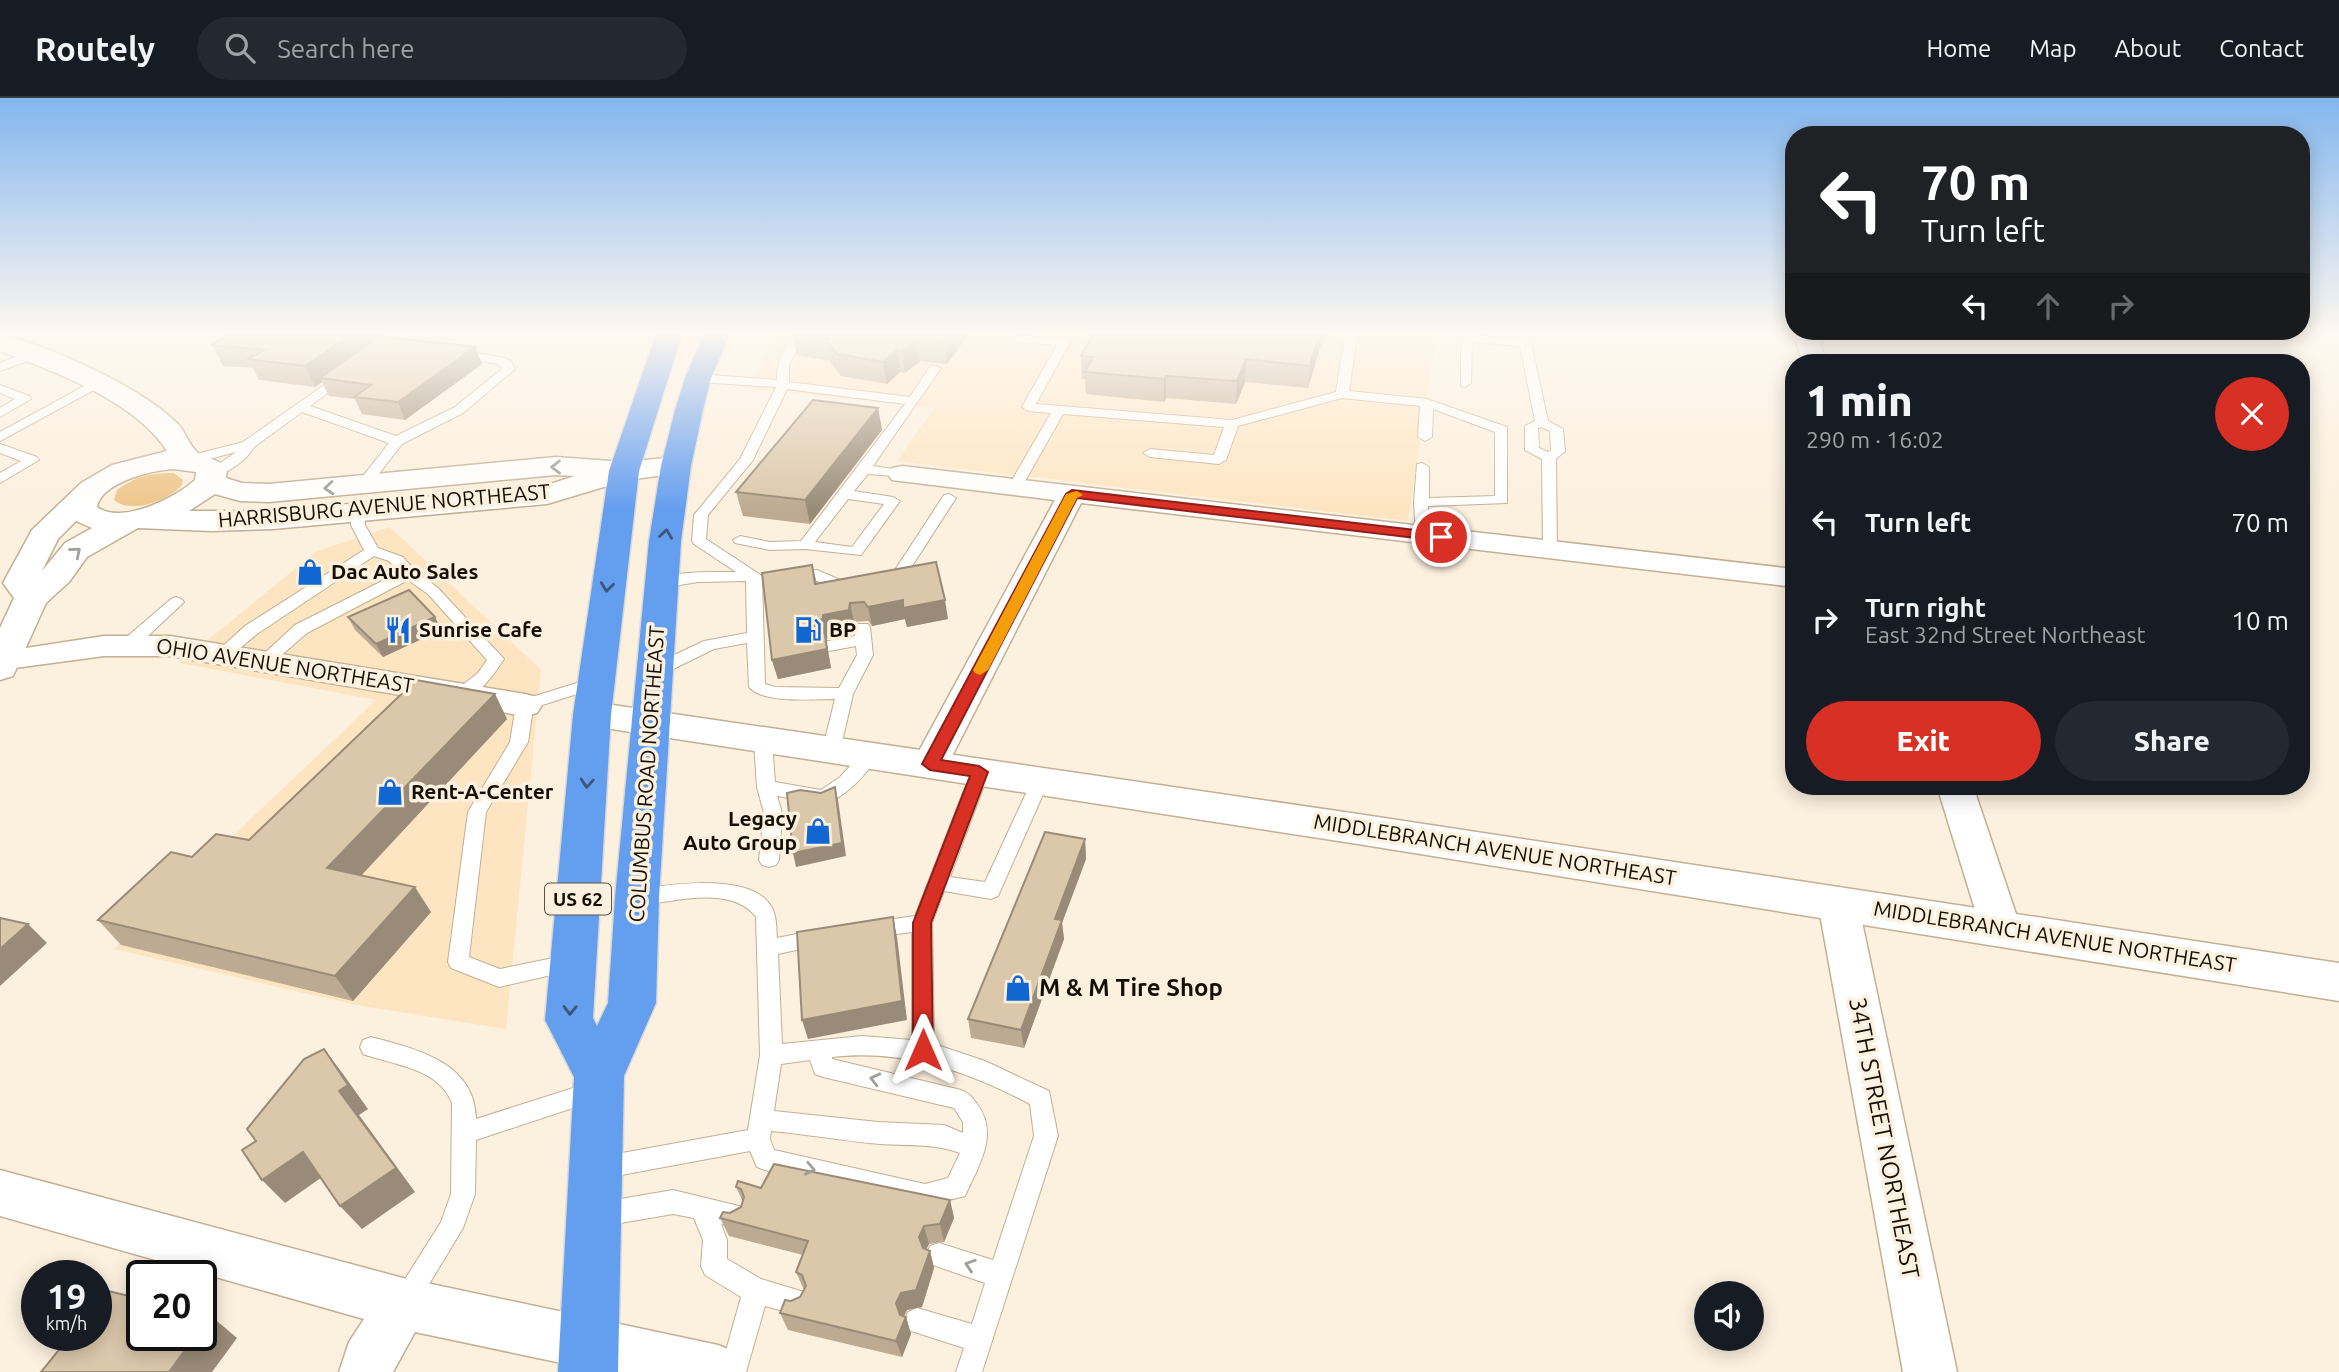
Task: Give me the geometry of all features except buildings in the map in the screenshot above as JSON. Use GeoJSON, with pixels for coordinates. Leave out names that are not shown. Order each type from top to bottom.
{"type":"FeatureCollection","features":[{"type":"Feature","properties":{"kind":"highway","name":"US 62"},"geometry":{"type":"LineString","coordinates":[[599,1083],[569,1020],[573,962],[594,699],[617,507],[624,471],[650,390]]}},
{"type":"Feature","properties":{"kind":"highway","name":"US 62"},"geometry":{"type":"LineString","coordinates":[[676,466],[695,390]]}},
{"type":"Feature","properties":{"kind":"highway","name":"COLUMBUS ROAD NORTHEAST"},"geometry":{"type":"LineString","coordinates":[[588,1357],[599,1083],[632,1003],[637,898],[661,583],[676,466]]}},
{"type":"Feature","properties":{"kind":"street"},"geometry":{"type":"LineString","coordinates":[[5,652],[31,598],[57,575],[74,553],[137,519],[184,503],[200,469],[168,430],[109,390]]}},
{"type":"Feature","properties":{"kind":"street"},"geometry":{"type":"LineString","coordinates":[[31,598],[20,583],[36,548],[56,519],[82,502],[91,489],[110,477],[132,447],[145,414]]}},
{"type":"Feature","properties":{"kind":"street","name":"HARRISBURG AVENUE NORTHEAST"},"geometry":{"type":"LineString","coordinates":[[110,477],[149,463],[200,469],[252,493],[360,499],[547,495],[624,471],[676,466]]}},
{"type":"Feature","properties":{"kind":"street"},"geometry":{"type":"LineString","coordinates":[[902,474],[1785,577]]}},
{"type":"Feature","properties":{"kind":"street"},"geometry":{"type":"LineString","coordinates":[[930,764],[1072,494]]}},
{"type":"Feature","properties":{"kind":"street","name":"HARRISBURG AVENUE NORTHEAST"},"geometry":{"type":"LineString","coordinates":[[82,502],[81,510],[92,518],[242,521],[360,499]]}},
{"type":"Feature","properties":{"kind":"street","name":"OHIO AVENUE NORTHEAST"},"geometry":{"type":"LineString","coordinates":[[5,652],[128,645],[170,646],[263,662],[402,696],[459,694],[525,705]]}},
{"type":"Feature","properties":{"kind":"street"},"geometry":{"type":"LineString","coordinates":[[594,699],[650,724]]}},
{"type":"Feature","properties":{"kind":"street","name":"MIDDLEBRANCH AVENUE NORTHEAST"},"geometry":{"type":"LineString","coordinates":[[650,724],[930,764],[1838,903],[2338,984]]}},
{"type":"Feature","properties":{"kind":"street"},"geometry":{"type":"LineString","coordinates":[[1958,795],[2001,929]]}},
{"type":"Feature","properties":{"kind":"street","name":"34TH STREET NORTHEAST"},"geometry":{"type":"LineString","coordinates":[[1838,903],[1930,1372]]}},
{"type":"Feature","properties":{"kind":"street"},"geometry":{"type":"LineString","coordinates":[[0,1193],[588,1357],[718,1372]]}},
{"type":"Feature","properties":{"kind":"street"},"geometry":{"type":"LineString","coordinates":[[366,1372],[368,1361],[402,1304]]}},
{"type":"Feature","properties":{"kind":"lane"},"geometry":{"type":"LineString","coordinates":[[0,413],[25,399],[4,390]]}},
{"type":"Feature","properties":{"kind":"lane"},"geometry":{"type":"LineString","coordinates":[[0,437],[84,390]]}},
{"type":"Feature","properties":{"kind":"lane"},"geometry":{"type":"LineString","coordinates":[[200,469],[248,446],[322,390]]}},
{"type":"Feature","properties":{"kind":"lane"},"geometry":{"type":"LineString","coordinates":[[372,551],[358,525],[360,499],[397,441],[459,410],[483,390]]}},
{"type":"Feature","properties":{"kind":"lane"},"geometry":{"type":"LineString","coordinates":[[766,576],[699,541],[701,515],[746,460],[780,390]]}},
{"type":"Feature","properties":{"kind":"lane"},"geometry":{"type":"LineString","coordinates":[[827,390],[913,401]]}},
{"type":"Feature","properties":{"kind":"lane"},"geometry":{"type":"LineString","coordinates":[[805,545],[920,390]]}},
{"type":"Feature","properties":{"kind":"lane"},"geometry":{"type":"LineString","coordinates":[[1037,390],[1028,407],[1232,424],[1342,394],[1427,403],[1502,430],[1502,500],[1422,502]]}},
{"type":"Feature","properties":{"kind":"lane"},"geometry":{"type":"LineString","coordinates":[[1536,390],[1542,423]]}},
{"type":"Feature","properties":{"kind":"lane"},"geometry":{"type":"LineString","coordinates":[[1425,437],[1427,403]]}},
{"type":"Feature","properties":{"kind":"lane"},"geometry":{"type":"LineString","coordinates":[[300,407],[397,441]]}},
{"type":"Feature","properties":{"kind":"lane"},"geometry":{"type":"LineString","coordinates":[[1015,487],[1059,410]]}},
{"type":"Feature","properties":{"kind":"lane"},"geometry":{"type":"LineString","coordinates":[[1542,423],[1556,429],[1558,452],[1549,457],[1532,450],[1531,426],[1542,423]]}},
{"type":"Feature","properties":{"kind":"lane"},"geometry":{"type":"LineString","coordinates":[[1150,453],[1219,460],[1232,424]]}},
{"type":"Feature","properties":{"kind":"lane"},"geometry":{"type":"LineString","coordinates":[[200,469],[244,453],[248,446]]}},
{"type":"Feature","properties":{"kind":"lane"},"geometry":{"type":"LineString","coordinates":[[0,448],[32,460],[0,479]]}},
{"type":"Feature","properties":{"kind":"lane"},"geometry":{"type":"LineString","coordinates":[[1549,457],[1550,550]]}},
{"type":"Feature","properties":{"kind":"lane"},"geometry":{"type":"LineString","coordinates":[[1421,535],[1422,467]]}},
{"type":"Feature","properties":{"kind":"lane"},"geometry":{"type":"LineString","coordinates":[[864,469],[902,474]]}},
{"type":"Feature","properties":{"kind":"lane"},"geometry":{"type":"LineString","coordinates":[[740,540],[770,546],[805,545],[856,552],[892,501],[844,494]]}},
{"type":"Feature","properties":{"kind":"lane"},"geometry":{"type":"LineString","coordinates":[[661,583],[698,577],[817,575],[843,587],[857,590],[898,577],[949,498]]}},
{"type":"Feature","properties":{"kind":"lane"},"geometry":{"type":"LineString","coordinates":[[221,655],[251,629],[372,551],[402,561],[409,574],[433,591],[496,659],[484,677],[459,694]]}},
{"type":"Feature","properties":{"kind":"lane"},"geometry":{"type":"LineString","coordinates":[[263,662],[301,629],[409,574]]}},
{"type":"Feature","properties":{"kind":"lane"},"geometry":{"type":"LineString","coordinates":[[766,576],[762,616],[755,637],[757,687],[774,693],[845,694]]}},
{"type":"Feature","properties":{"kind":"lane"},"geometry":{"type":"LineString","coordinates":[[128,645],[176,602]]}},
{"type":"Feature","properties":{"kind":"lane"},"geometry":{"type":"LineString","coordinates":[[829,646],[863,634],[865,655],[845,694],[831,751]]}},
{"type":"Feature","properties":{"kind":"lane"},"geometry":{"type":"LineString","coordinates":[[655,671],[710,645],[755,637]]}},
{"type":"Feature","properties":{"kind":"lane"},"geometry":{"type":"LineString","coordinates":[[756,658],[775,655]]}},
{"type":"Feature","properties":{"kind":"lane"},"geometry":{"type":"LineString","coordinates":[[573,962],[499,978],[458,962],[477,812],[519,742],[525,705],[594,699]]}},
{"type":"Feature","properties":{"kind":"lane"},"geometry":{"type":"LineString","coordinates":[[763,742],[766,787],[773,813],[769,860]]}},
{"type":"Feature","properties":{"kind":"lane"},"geometry":{"type":"LineString","coordinates":[[766,787],[824,797],[846,782],[869,756]]}},
{"type":"Feature","properties":{"kind":"lane"},"geometry":{"type":"LineString","coordinates":[[923,1050],[922,923],[979,772]]}},
{"type":"Feature","properties":{"kind":"lane"},"geometry":{"type":"LineString","coordinates":[[937,882],[991,891],[1040,781]]}},
{"type":"Feature","properties":{"kind":"lane"},"geometry":{"type":"LineString","coordinates":[[637,898],[720,890],[747,895],[761,903],[766,915],[771,1055],[760,1129],[765,1159],[925,1195],[956,1188],[975,1148],[975,1119],[961,1100],[823,1067],[819,1050]]}},
{"type":"Feature","properties":{"kind":"lane"},"geometry":{"type":"LineString","coordinates":[[767,948],[842,933],[922,923]]}},
{"type":"Feature","properties":{"kind":"lane"},"geometry":{"type":"LineString","coordinates":[[771,1055],[862,1045],[923,1050],[970,1064],[1041,1098],[1046,1136],[969,1372]]}},
{"type":"Feature","properties":{"kind":"lane"},"geometry":{"type":"LineString","coordinates":[[370,1047],[417,1059],[448,1078],[463,1096],[463,1194],[451,1228],[402,1304]]}},
{"type":"Feature","properties":{"kind":"lane"},"geometry":{"type":"LineString","coordinates":[[464,1133],[599,1083]]}},
{"type":"Feature","properties":{"kind":"lane"},"geometry":{"type":"LineString","coordinates":[[595,1192],[760,1129],[827,1125],[878,1133],[944,1136],[975,1148]]}},
{"type":"Feature","properties":{"kind":"lane"},"geometry":{"type":"LineString","coordinates":[[595,1192],[673,1202],[738,1216]]}},
{"type":"Feature","properties":{"kind":"lane"},"geometry":{"type":"LineString","coordinates":[[702,1207],[715,1240],[714,1266],[756,1291],[798,1302]]}},
{"type":"Feature","properties":{"kind":"lane"},"geometry":{"type":"LineString","coordinates":[[939,1255],[1001,1275]]}},
{"type":"Feature","properties":{"kind":"lane"},"geometry":{"type":"LineString","coordinates":[[733,1372],[756,1291]]}},
{"type":"Feature","properties":{"kind":"lane"},"geometry":{"type":"LineString","coordinates":[[917,1321],[979,1339]]}},
{"type":"Feature","properties":{"kind":"shaded area"},"geometry":{"type":"Polygon","coordinates":[[[773,390],[1428,390],[1408,521],[897,461],[934,408],[773,390]]]}},
{"type":"Feature","properties":{"kind":"shaded area"},"geometry":{"type":"Polygon","coordinates":[[[158,473],[174,473],[183,480],[182,485],[168,496],[140,506],[121,504],[114,500],[117,490],[123,485],[158,473]]]}},
{"type":"Feature","properties":{"kind":"shaded area"},"geometry":{"type":"Polygon","coordinates":[[[390,527],[541,670],[506,1029],[356,1005],[114,949],[376,700],[180,663],[317,551],[390,527]]]}},
{"type":"Feature","properties":{"kind":"slow traffic"},"geometry":{"type":"LineString","coordinates":[[980,670],[1072,494],[1077,495]]}},
{"type":"Feature","properties":{"kind":"place","name":"Dac Auto Sales"},"geometry":{"type":"Point","coordinates":[310,572]}},
{"type":"Feature","properties":{"kind":"place","name":"Sunrise Cafe"},"geometry":{"type":"Point","coordinates":[398,630]}},
{"type":"Feature","properties":{"kind":"place","name":"BP"},"geometry":{"type":"Point","coordinates":[808,630]}},
{"type":"Feature","properties":{"kind":"place","name":"Rent-A-Center"},"geometry":{"type":"Point","coordinates":[390,792]}},
{"type":"Feature","properties":{"kind":"place","name":"Legacy Auto Group"},"geometry":{"type":"Point","coordinates":[818,831]}},
{"type":"Feature","properties":{"kind":"place","name":"M & M Tire Shop"},"geometry":{"type":"Point","coordinates":[1018,988]}},
{"type":"Feature","properties":{"kind":"route"},"geometry":{"type":"LineString","coordinates":[[923,1050],[922,923],[979,772],[930,764],[1072,494],[1441,537]]}}]}
